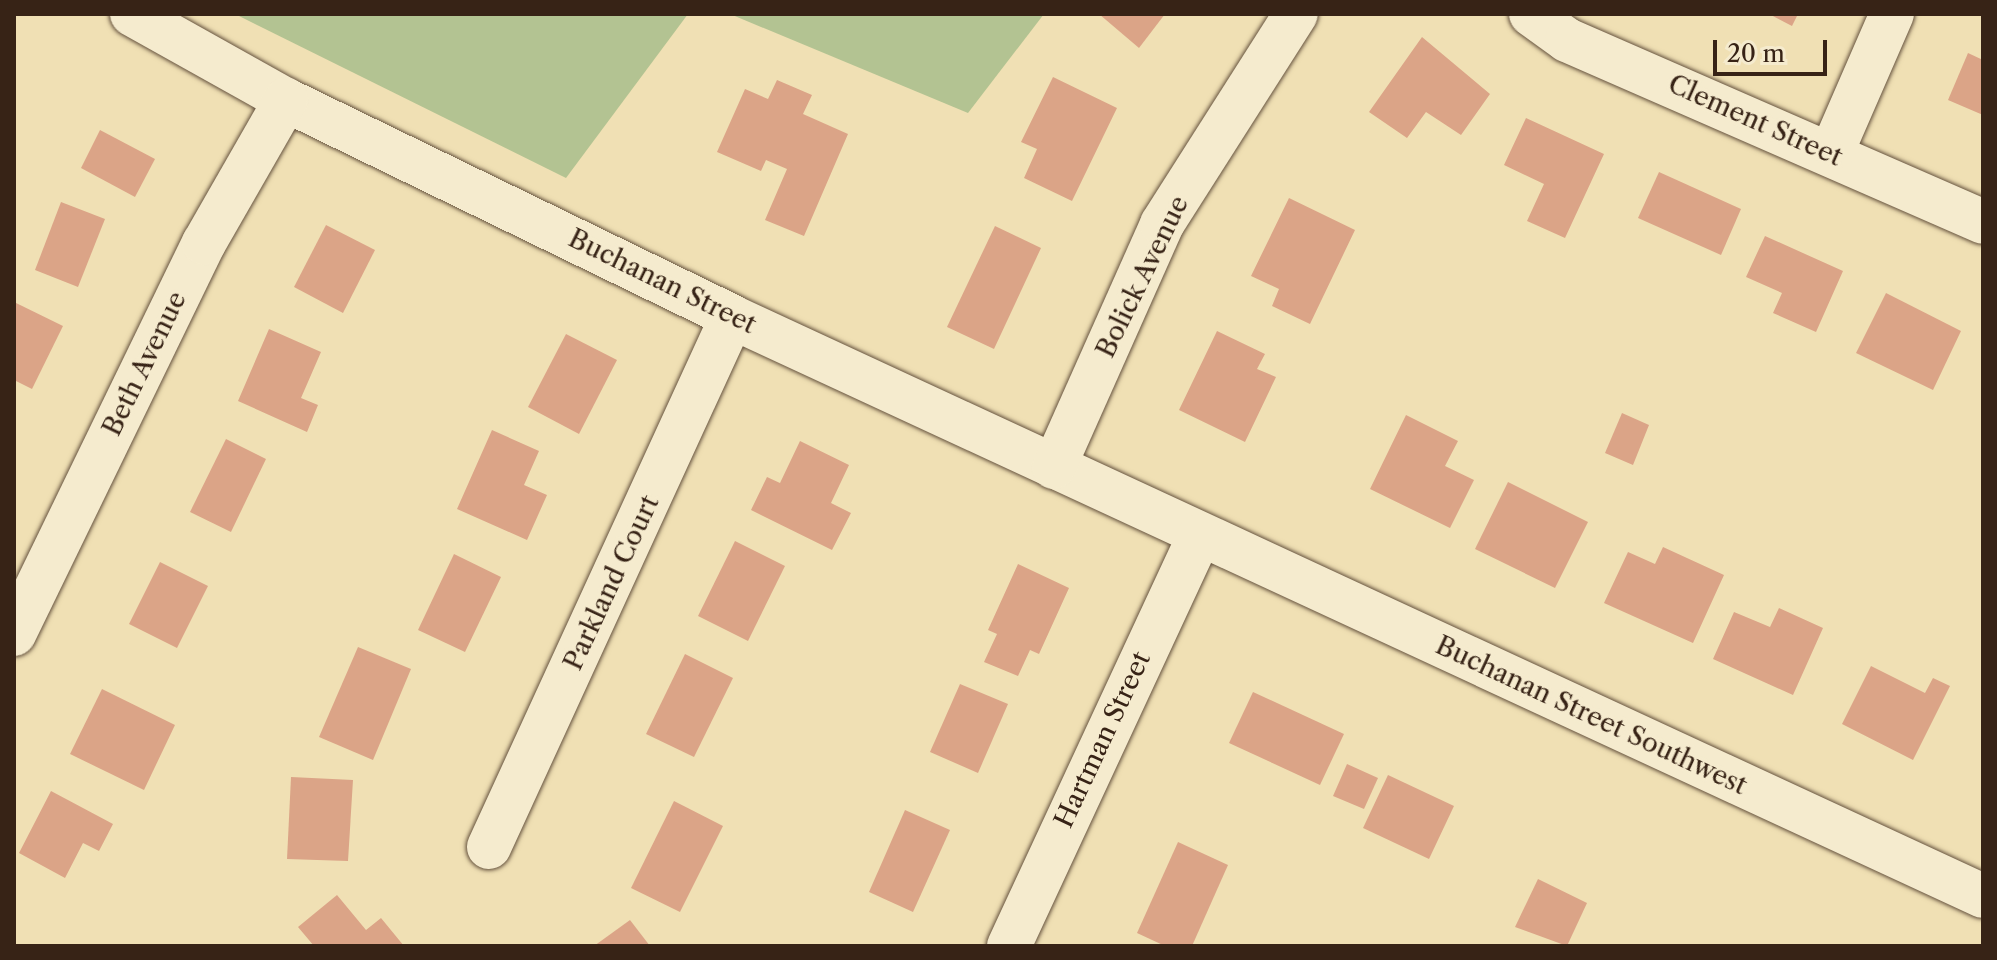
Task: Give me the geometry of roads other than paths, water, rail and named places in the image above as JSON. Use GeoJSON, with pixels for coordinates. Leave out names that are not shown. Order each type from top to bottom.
{"type":"FeatureCollection","features":[{"type":"Feature","properties":{"kind":"street","name":"Buchanan Street"},"geometry":{"type":"LineString","coordinates":[[132,14],[286,100],[732,317],[1199,536]]}},
{"type":"Feature","properties":{"kind":"street","name":"Bolick Avenue"},"geometry":{"type":"LineString","coordinates":[[1054,467],[1162,224],[1296,14]]}},
{"type":"Feature","properties":{"kind":"street","name":"Clement Street"},"geometry":{"type":"LineString","coordinates":[[1531,14],[1567,40],[1983,222]]}},
{"type":"Feature","properties":{"kind":"street"},"geometry":{"type":"LineString","coordinates":[[1831,154],[1892,14]]}},
{"type":"Feature","properties":{"kind":"street","name":"Beth Avenue"},"geometry":{"type":"LineString","coordinates":[[14,634],[204,243],[286,100]]}},
{"type":"Feature","properties":{"kind":"street","name":"Parkland Court"},"geometry":{"type":"LineString","coordinates":[[489,847],[732,317]]}},
{"type":"Feature","properties":{"kind":"street","name":"Buchanan Street Southwest"},"geometry":{"type":"LineString","coordinates":[[1199,536],[1983,896]]}},
{"type":"Feature","properties":{"kind":"street","name":"Hartman Street"},"geometry":{"type":"LineString","coordinates":[[1009,946],[1199,536]]}}]}
